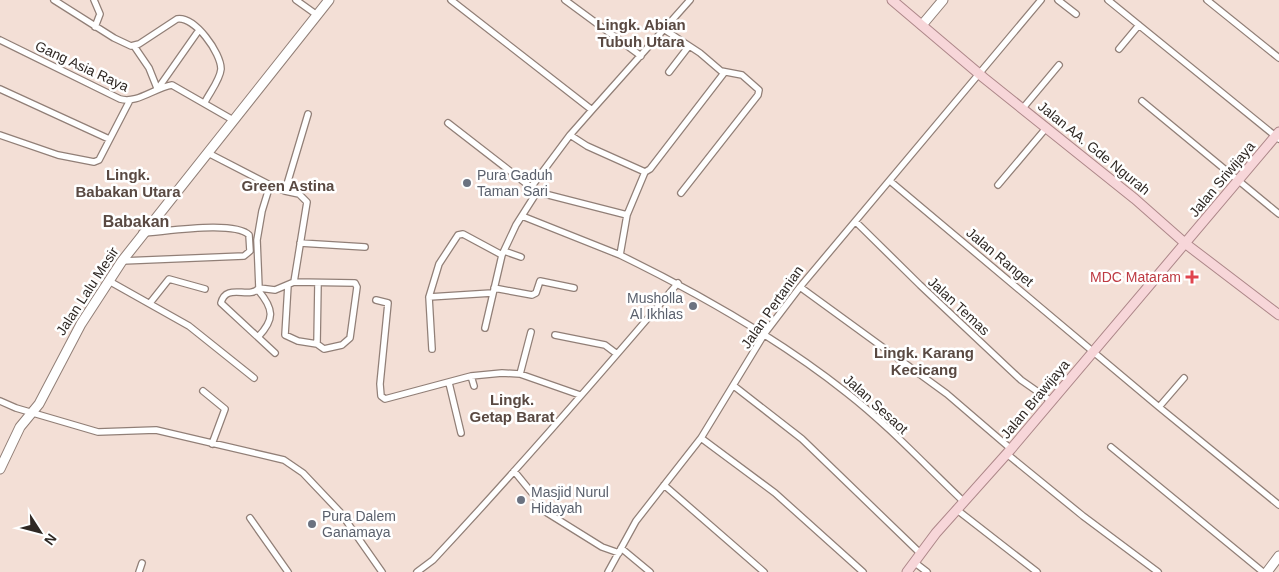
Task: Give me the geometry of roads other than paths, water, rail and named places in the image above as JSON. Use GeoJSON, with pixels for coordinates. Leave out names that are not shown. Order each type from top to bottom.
{"type":"FeatureCollection","features":[{"type":"Feature","properties":{"kind":"main road","name":"Jalan AA. Gde Ngurah"},"geometry":{"type":"LineString","coordinates":[[892,0],[978,73],[1135,198],[1186,244],[1279,315]]}},
{"type":"Feature","properties":{"kind":"main road","name":"Jalan Sriwijaya"},"geometry":{"type":"LineString","coordinates":[[1186,244],[1237,180],[1278,136]]}},
{"type":"Feature","properties":{"kind":"main road","name":"Jalan Brawijaya"},"geometry":{"type":"LineString","coordinates":[[907,572],[956,509],[1009,451],[1186,244]]}},
{"type":"Feature","properties":{"kind":"street"},"geometry":{"type":"LineString","coordinates":[[54,0],[95,27],[123,43],[134,46],[149,68],[158,88]]}},
{"type":"Feature","properties":{"kind":"street"},"geometry":{"type":"LineString","coordinates":[[94,0],[100,14],[95,27]]}},
{"type":"Feature","properties":{"kind":"street"},"geometry":{"type":"LineString","coordinates":[[296,0],[317,15]]}},
{"type":"Feature","properties":{"kind":"street","name":"Jalan Lalu Mesir"},"geometry":{"type":"LineString","coordinates":[[0,469],[20,427],[39,404],[81,324],[122,261],[142,233],[329,0]]}},
{"type":"Feature","properties":{"kind":"street"},"geometry":{"type":"LineString","coordinates":[[451,0],[592,110]]}},
{"type":"Feature","properties":{"kind":"street"},"geometry":{"type":"LineString","coordinates":[[532,186],[570,135],[690,0]]}},
{"type":"Feature","properties":{"kind":"street"},"geometry":{"type":"LineString","coordinates":[[922,25],[943,0]]}},
{"type":"Feature","properties":{"kind":"street","name":"Jalan Pertanian"},"geometry":{"type":"LineString","coordinates":[[608,572],[638,518],[701,438],[765,333],[800,287],[1040,0]]}},
{"type":"Feature","properties":{"kind":"street"},"geometry":{"type":"LineString","coordinates":[[1058,0],[1076,14]]}},
{"type":"Feature","properties":{"kind":"street"},"geometry":{"type":"LineString","coordinates":[[1108,0],[1278,136]]}},
{"type":"Feature","properties":{"kind":"street"},"geometry":{"type":"LineString","coordinates":[[1207,0],[1279,58]]}},
{"type":"Feature","properties":{"kind":"street"},"geometry":{"type":"LineString","coordinates":[[569,1],[639,57]]}},
{"type":"Feature","properties":{"kind":"street"},"geometry":{"type":"LineString","coordinates":[[134,46],[177,19],[184,19],[200,30],[208,39],[220,64],[220,74],[205,102]]}},
{"type":"Feature","properties":{"kind":"street"},"geometry":{"type":"LineString","coordinates":[[1119,49],[1139,25]]}},
{"type":"Feature","properties":{"kind":"street"},"geometry":{"type":"LineString","coordinates":[[158,88],[200,30]]}},
{"type":"Feature","properties":{"kind":"street"},"geometry":{"type":"LineString","coordinates":[[665,30],[724,73],[742,75],[759,90],[758,95],[681,193]]}},
{"type":"Feature","properties":{"kind":"street","name":"Gang Asia Raya"},"geometry":{"type":"LineString","coordinates":[[0,40],[129,102],[158,88]]}},
{"type":"Feature","properties":{"kind":"street"},"geometry":{"type":"LineString","coordinates":[[669,72],[689,46]]}},
{"type":"Feature","properties":{"kind":"street"},"geometry":{"type":"LineString","coordinates":[[1023,108],[1059,65]]}},
{"type":"Feature","properties":{"kind":"street"},"geometry":{"type":"LineString","coordinates":[[570,135],[587,146],[644,172],[650,170],[724,73]]}},
{"type":"Feature","properties":{"kind":"street"},"geometry":{"type":"LineString","coordinates":[[158,88],[175,86],[233,120]]}},
{"type":"Feature","properties":{"kind":"street"},"geometry":{"type":"LineString","coordinates":[[0,89],[109,139]]}},
{"type":"Feature","properties":{"kind":"street"},"geometry":{"type":"LineString","coordinates":[[1142,101],[1279,214]]}},
{"type":"Feature","properties":{"kind":"street"},"geometry":{"type":"LineString","coordinates":[[0,134],[68,158],[89,163],[99,160],[129,102]]}},
{"type":"Feature","properties":{"kind":"street"},"geometry":{"type":"LineString","coordinates":[[285,191],[308,114]]}},
{"type":"Feature","properties":{"kind":"street"},"geometry":{"type":"LineString","coordinates":[[448,123],[532,186],[537,192],[627,215]]}},
{"type":"Feature","properties":{"kind":"street"},"geometry":{"type":"LineString","coordinates":[[998,185],[1047,127]]}},
{"type":"Feature","properties":{"kind":"street"},"geometry":{"type":"LineString","coordinates":[[208,153],[270,185],[299,194],[307,202],[291,284],[285,335],[298,341],[317,344],[324,348],[342,346],[350,338],[357,287],[355,283],[291,284],[275,290],[259,289],[254,292],[229,293],[221,304],[274,353]]}},
{"type":"Feature","properties":{"kind":"street"},"geometry":{"type":"LineString","coordinates":[[620,255],[627,215],[644,172]]}},
{"type":"Feature","properties":{"kind":"street","name":"Jalan Ranget"},"geometry":{"type":"LineString","coordinates":[[890,181],[1279,505]]}},
{"type":"Feature","properties":{"kind":"street"},"geometry":{"type":"LineString","coordinates":[[258,337],[269,324],[270,314],[268,304],[259,289],[257,240],[262,211],[270,185]]}},
{"type":"Feature","properties":{"kind":"street"},"geometry":{"type":"LineString","coordinates":[[485,328],[503,253],[537,192]]}},
{"type":"Feature","properties":{"kind":"street","name":"Jalan Sesaot"},"geometry":{"type":"LineString","coordinates":[[522,216],[620,255],[678,283],[765,333],[848,394],[963,501]]}},
{"type":"Feature","properties":{"kind":"street","name":"Jalan Temas"},"geometry":{"type":"LineString","coordinates":[[856,222],[1021,380],[1052,401]]}},
{"type":"Feature","properties":{"kind":"street"},"geometry":{"type":"LineString","coordinates":[[122,261],[244,256],[249,253],[250,244],[247,232],[204,226],[142,233]]}},
{"type":"Feature","properties":{"kind":"street"},"geometry":{"type":"LineString","coordinates":[[432,349],[429,297],[438,264],[458,235],[463,234],[503,253],[520,257]]}},
{"type":"Feature","properties":{"kind":"street"},"geometry":{"type":"LineString","coordinates":[[300,243],[365,248]]}},
{"type":"Feature","properties":{"kind":"street"},"geometry":{"type":"LineString","coordinates":[[150,303],[168,279],[205,289]]}},
{"type":"Feature","properties":{"kind":"street"},"geometry":{"type":"LineString","coordinates":[[109,281],[189,326],[254,378]]}},
{"type":"Feature","properties":{"kind":"street"},"geometry":{"type":"LineString","coordinates":[[429,297],[493,290],[532,295],[536,293],[538,282],[574,288]]}},
{"type":"Feature","properties":{"kind":"street"},"geometry":{"type":"LineString","coordinates":[[317,344],[318,283]]}},
{"type":"Feature","properties":{"kind":"street"},"geometry":{"type":"LineString","coordinates":[[417,572],[433,560],[547,436],[580,395],[678,283]]}},
{"type":"Feature","properties":{"kind":"street"},"geometry":{"type":"LineString","coordinates":[[800,287],[947,394],[1083,516],[1158,572]]}},
{"type":"Feature","properties":{"kind":"street"},"geometry":{"type":"LineString","coordinates":[[376,300],[388,303],[381,396],[388,399],[472,376],[490,373],[520,374],[580,395]]}},
{"type":"Feature","properties":{"kind":"street"},"geometry":{"type":"LineString","coordinates":[[520,374],[531,332]]}},
{"type":"Feature","properties":{"kind":"street"},"geometry":{"type":"LineString","coordinates":[[555,335],[605,345],[617,354]]}},
{"type":"Feature","properties":{"kind":"street"},"geometry":{"type":"LineString","coordinates":[[472,376],[474,386]]}},
{"type":"Feature","properties":{"kind":"street"},"geometry":{"type":"LineString","coordinates":[[1159,407],[1184,378]]}},
{"type":"Feature","properties":{"kind":"street"},"geometry":{"type":"LineString","coordinates":[[449,382],[461,433]]}},
{"type":"Feature","properties":{"kind":"street"},"geometry":{"type":"LineString","coordinates":[[734,386],[802,439],[920,553]]}},
{"type":"Feature","properties":{"kind":"street"},"geometry":{"type":"LineString","coordinates":[[204,391],[225,409],[212,444]]}},
{"type":"Feature","properties":{"kind":"street"},"geometry":{"type":"LineString","coordinates":[[0,401],[98,432],[156,430],[284,460],[310,480],[349,524],[382,572]]}},
{"type":"Feature","properties":{"kind":"street"},"geometry":{"type":"LineString","coordinates":[[701,438],[768,488],[863,572]]}},
{"type":"Feature","properties":{"kind":"street"},"geometry":{"type":"LineString","coordinates":[[1111,446],[1263,572]]}},
{"type":"Feature","properties":{"kind":"street"},"geometry":{"type":"LineString","coordinates":[[514,471],[542,504],[541,509],[602,547],[620,551],[650,572]]}},
{"type":"Feature","properties":{"kind":"street"},"geometry":{"type":"LineString","coordinates":[[664,485],[764,572]]}},
{"type":"Feature","properties":{"kind":"street"},"geometry":{"type":"LineString","coordinates":[[956,509],[1037,572]]}},
{"type":"Feature","properties":{"kind":"street"},"geometry":{"type":"LineString","coordinates":[[250,518],[288,572]]}},
{"type":"Feature","properties":{"kind":"street"},"geometry":{"type":"LineString","coordinates":[[1267,572],[1279,556]]}},
{"type":"Feature","properties":{"kind":"street"},"geometry":{"type":"LineString","coordinates":[[914,562],[927,572]]}},
{"type":"Feature","properties":{"kind":"street"},"geometry":{"type":"LineString","coordinates":[[139,572],[142,563]]}},
{"type":"Feature","properties":{"kind":"place","name":"Pura Gaduh Taman Sari"},"geometry":{"type":"Point","coordinates":[467,183]}},
{"type":"Feature","properties":{"kind":"place","name":"MDC Mataram"},"geometry":{"type":"Point","coordinates":[1192,277]}},
{"type":"Feature","properties":{"kind":"place","name":"Musholla Al Ikhlas"},"geometry":{"type":"Point","coordinates":[693,306]}},
{"type":"Feature","properties":{"kind":"place","name":"Masjid Nurul Hidayah"},"geometry":{"type":"Point","coordinates":[521,500]}},
{"type":"Feature","properties":{"kind":"place","name":"Pura Dalem Ganamaya"},"geometry":{"type":"Point","coordinates":[312,524]}},
{"type":"Feature","properties":{"kind":"district","name":"Lingk. Abian Tubuh Utara"},"geometry":{"type":"Point","coordinates":[641,34]}},
{"type":"Feature","properties":{"kind":"district","name":"Lingk. Babakan Utara"},"geometry":{"type":"Point","coordinates":[128,184]}},
{"type":"Feature","properties":{"kind":"district","name":"Green Astina"},"geometry":{"type":"Point","coordinates":[288,186]}},
{"type":"Feature","properties":{"kind":"district","name":"Babakan"},"geometry":{"type":"Point","coordinates":[136,221]}},
{"type":"Feature","properties":{"kind":"district","name":"Lingk. Karang Kecicang"},"geometry":{"type":"Point","coordinates":[924,362]}},
{"type":"Feature","properties":{"kind":"district","name":"Lingk. Getap Barat"},"geometry":{"type":"Point","coordinates":[512,408]}}]}
